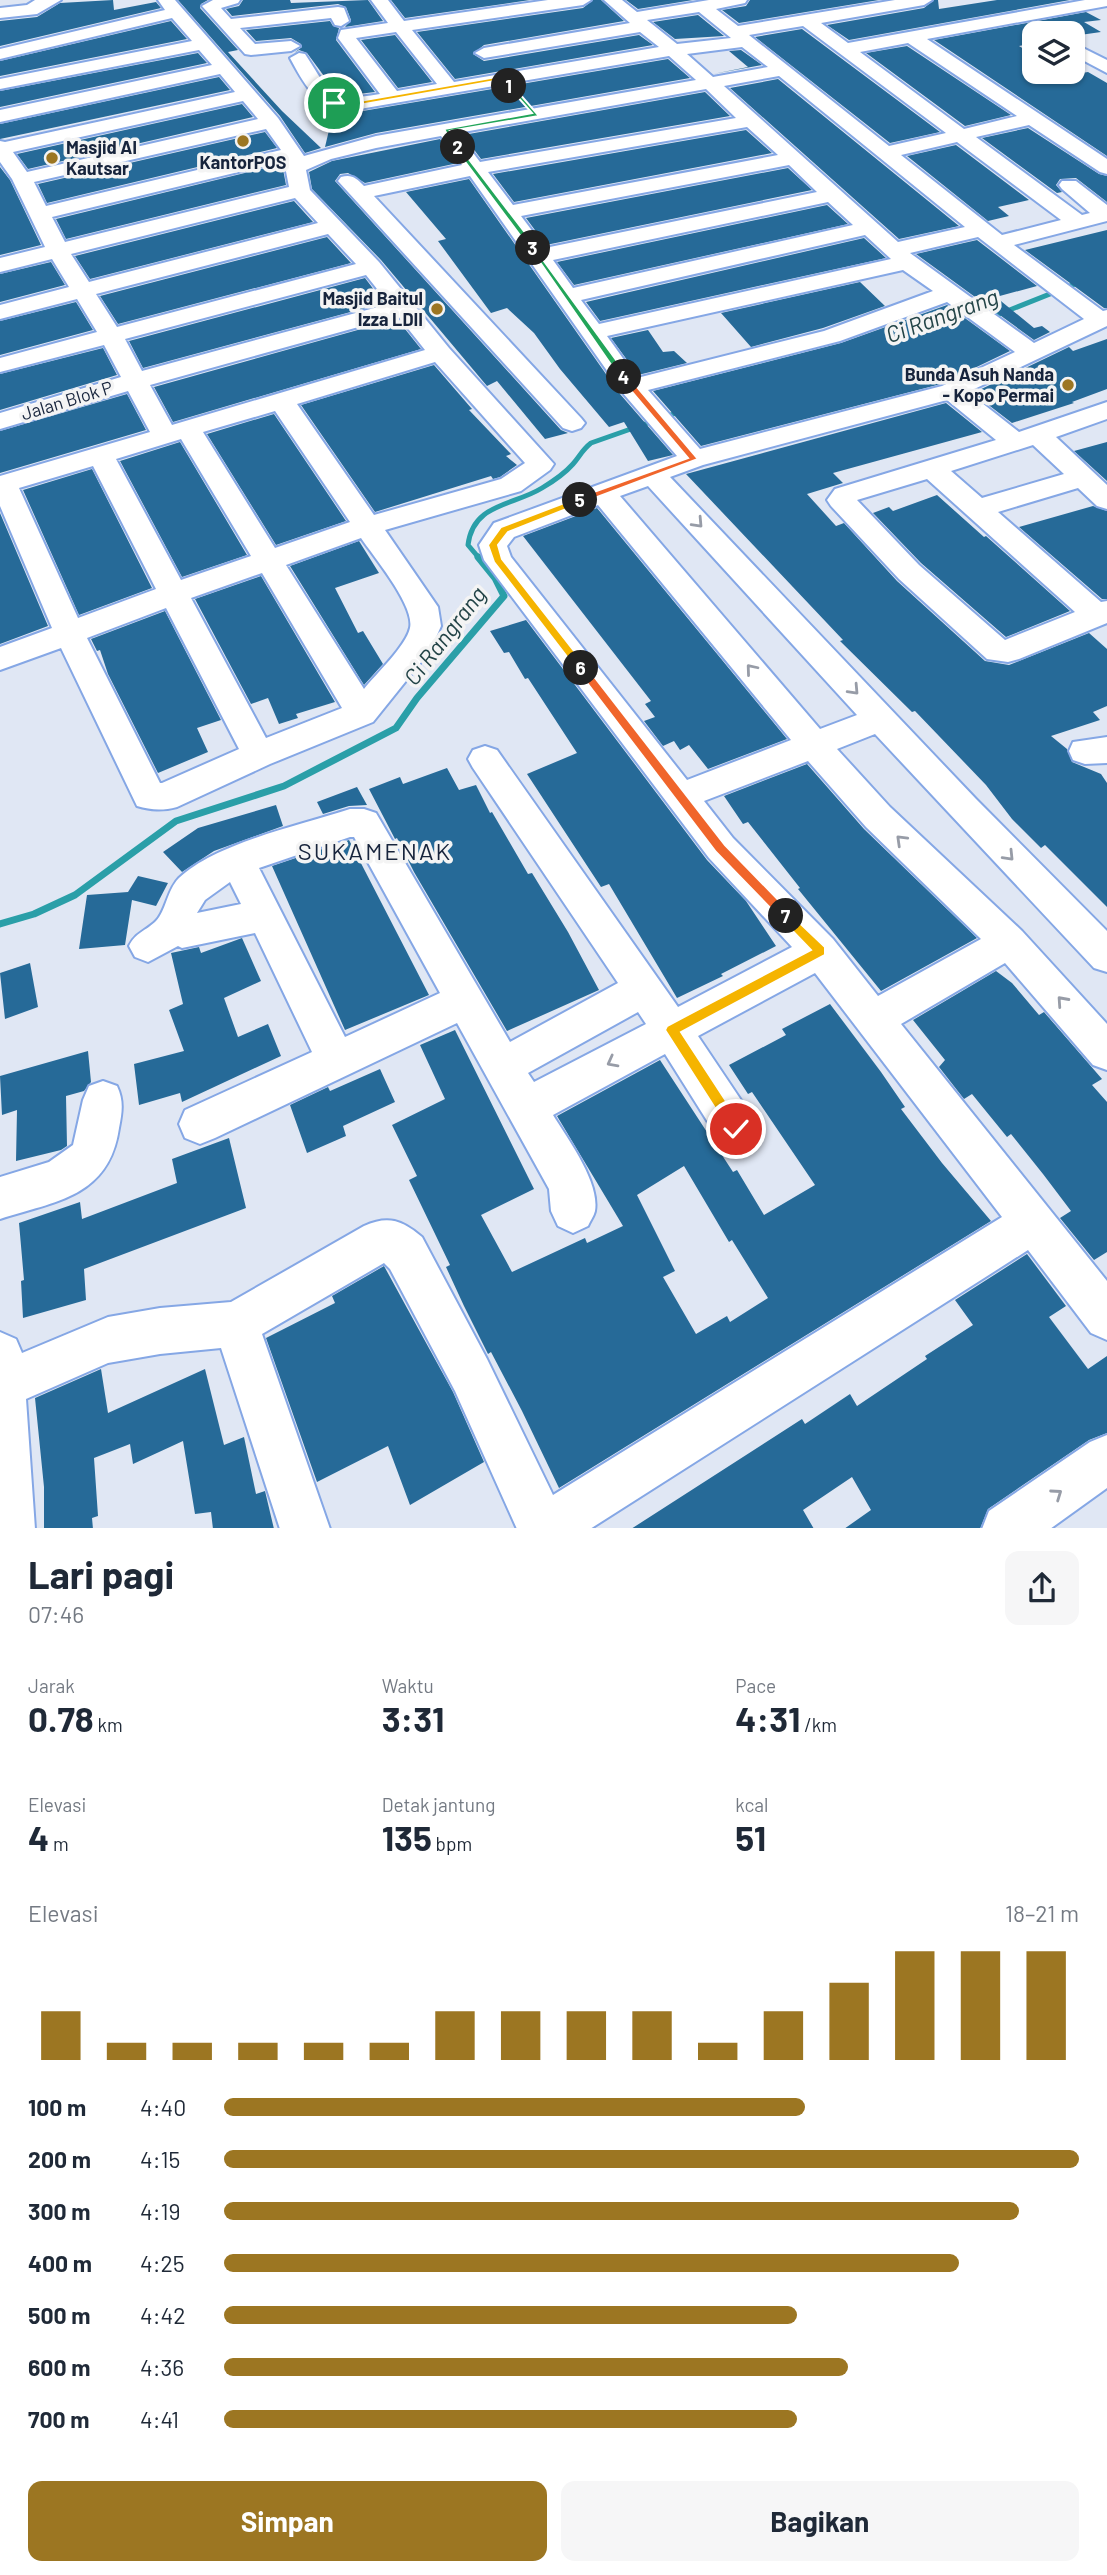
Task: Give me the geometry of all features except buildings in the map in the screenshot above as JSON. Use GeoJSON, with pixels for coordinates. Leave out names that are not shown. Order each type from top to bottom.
{"type":"FeatureCollection","features":[{"type":"Feature","properties":{"kind":"street"},"geometry":{"type":"LineString","coordinates":[[0,13],[29,10],[53,0]]}},
{"type":"Feature","properties":{"kind":"street"},"geometry":{"type":"LineString","coordinates":[[232,0],[210,6],[252,50],[295,52],[313,85],[334,103],[348,105],[673,50],[806,20],[913,1]]}},
{"type":"Feature","properties":{"kind":"street"},"geometry":{"type":"LineString","coordinates":[[379,0],[449,88]]}},
{"type":"Feature","properties":{"kind":"street"},"geometry":{"type":"LineString","coordinates":[[391,97],[347,38],[347,34],[400,25],[454,11],[583,0]]}},
{"type":"Feature","properties":{"kind":"street"},"geometry":{"type":"LineString","coordinates":[[612,0],[673,50],[900,256],[968,309],[1031,352]]}},
{"type":"Feature","properties":{"kind":"street"},"geometry":{"type":"LineString","coordinates":[[484,53],[739,0]]}},
{"type":"Feature","properties":{"kind":"street"},"geometry":{"type":"LineString","coordinates":[[846,49],[1018,18],[1077,3],[1107,1]]}},
{"type":"Feature","properties":{"kind":"street"},"geometry":{"type":"LineString","coordinates":[[0,54],[171,6],[271,122],[294,160],[300,191],[371,267],[440,353],[541,464],[511,485],[366,526],[175,593],[0,659]]}},
{"type":"Feature","properties":{"kind":"street"},"geometry":{"type":"LineString","coordinates":[[702,6],[1049,284],[1103,318]]}},
{"type":"Feature","properties":{"kind":"street"},"geometry":{"type":"LineString","coordinates":[[1000,6],[1024,21]]}},
{"type":"Feature","properties":{"kind":"street"},"geometry":{"type":"LineString","coordinates":[[454,11],[502,78],[537,114]]}},
{"type":"Feature","properties":{"kind":"street"},"geometry":{"type":"LineString","coordinates":[[228,24],[343,15]]}},
{"type":"Feature","properties":{"kind":"street"},"geometry":{"type":"LineString","coordinates":[[806,20],[1075,219]]}},
{"type":"Feature","properties":{"kind":"street"},"geometry":{"type":"LineString","coordinates":[[913,38],[1107,168]]}},
{"type":"Feature","properties":{"kind":"street"},"geometry":{"type":"LineString","coordinates":[[0,84],[202,44]]}},
{"type":"Feature","properties":{"kind":"street"},"geometry":{"type":"LineString","coordinates":[[0,116],[223,68]]}},
{"type":"Feature","properties":{"kind":"street"},"geometry":{"type":"LineString","coordinates":[[39,214],[376,142],[784,70]]}},
{"type":"Feature","properties":{"kind":"street"},"geometry":{"type":"LineString","coordinates":[[247,95],[1,148],[22,179],[58,251],[110,334],[135,381],[271,561],[362,713]]}},
{"type":"Feature","properties":{"kind":"street"},"geometry":{"type":"LineString","coordinates":[[886,153],[1033,118]]}},
{"type":"Feature","properties":{"kind":"street"},"geometry":{"type":"LineString","coordinates":[[360,193],[393,194],[474,169],[751,121]]}},
{"type":"Feature","properties":{"kind":"street"},"geometry":{"type":"LineString","coordinates":[[22,179],[271,122]]}},
{"type":"Feature","properties":{"kind":"street"},"geometry":{"type":"LineString","coordinates":[[446,130],[508,212],[631,387],[694,459]]}},
{"type":"Feature","properties":{"kind":"street"},"geometry":{"type":"LineString","coordinates":[[324,155],[572,423]]}},
{"type":"Feature","properties":{"kind":"street"},"geometry":{"type":"LineString","coordinates":[[508,212],[792,159]]}},
{"type":"Feature","properties":{"kind":"street"},"geometry":{"type":"LineString","coordinates":[[1038,192],[1107,175]]}},
{"type":"Feature","properties":{"kind":"street"},"geometry":{"type":"LineString","coordinates":[[591,333],[900,256],[1106,214],[1069,185]]}},
{"type":"Feature","properties":{"kind":"street"},"geometry":{"type":"LineString","coordinates":[[0,265],[300,191]]}},
{"type":"Feature","properties":{"kind":"street"},"geometry":{"type":"LineString","coordinates":[[539,256],[831,195]]}},
{"type":"Feature","properties":{"kind":"street"},"geometry":{"type":"LineString","coordinates":[[0,312],[333,226]]}},
{"type":"Feature","properties":{"kind":"street"},"geometry":{"type":"LineString","coordinates":[[567,296],[868,228]]}},
{"type":"Feature","properties":{"kind":"street"},"geometry":{"type":"LineString","coordinates":[[0,365],[371,267]]}},
{"type":"Feature","properties":{"kind":"street"},"geometry":{"type":"LineString","coordinates":[[631,387],[859,330],[897,317],[948,293]]}},
{"type":"Feature","properties":{"kind":"street","name":"Jalan Blok P"},"geometry":{"type":"LineString","coordinates":[[0,421],[405,307]]}},
{"type":"Feature","properties":{"kind":"street"},"geometry":{"type":"LineString","coordinates":[[221,308],[253,351]]}},
{"type":"Feature","properties":{"kind":"street"},"geometry":{"type":"LineString","coordinates":[[1103,318],[951,391],[694,459],[602,492],[504,530],[494,540],[494,551],[498,560],[721,848],[820,951],[1107,1317]]}},
{"type":"Feature","properties":{"kind":"street"},"geometry":{"type":"LineString","coordinates":[[281,400],[423,607],[427,620],[419,643],[362,713],[258,755],[165,797],[149,796],[69,632],[2,484],[101,455],[281,400],[440,353]]}},
{"type":"Feature","properties":{"kind":"street"},"geometry":{"type":"LineString","coordinates":[[951,391],[1084,477],[1107,500]]}},
{"type":"Feature","properties":{"kind":"street"},"geometry":{"type":"LineString","coordinates":[[932,469],[1102,613],[1008,651],[998,650],[909,572],[841,499],[845,495],[1027,439],[1107,410]]}},
{"type":"Feature","properties":{"kind":"street"},"geometry":{"type":"LineString","coordinates":[[101,455],[258,755]]}},
{"type":"Feature","properties":{"kind":"street"},"geometry":{"type":"LineString","coordinates":[[652,474],[881,719],[1104,948]]}},
{"type":"Feature","properties":{"kind":"street"},"geometry":{"type":"LineString","coordinates":[[977,509],[1084,477]]}},
{"type":"Feature","properties":{"kind":"street"},"geometry":{"type":"LineString","coordinates":[[602,492],[813,744],[878,817],[1009,942],[1107,1052]]}},
{"type":"Feature","properties":{"kind":"street"},"geometry":{"type":"LineString","coordinates":[[0,549],[28,539]]}},
{"type":"Feature","properties":{"kind":"street"},"geometry":{"type":"LineString","coordinates":[[681,796],[881,719]]}},
{"type":"Feature","properties":{"kind":"street"},"geometry":{"type":"LineString","coordinates":[[485,759],[672,1030],[736,1129]]}},
{"type":"Feature","properties":{"kind":"street"},"geometry":{"type":"LineString","coordinates":[[264,915],[161,937],[191,889],[238,861],[350,822],[364,823],[568,1181],[573,1198],[572,1211]]}},
{"type":"Feature","properties":{"kind":"street"},"geometry":{"type":"LineString","coordinates":[[238,861],[337,1061]]}},
{"type":"Feature","properties":{"kind":"street"},"geometry":{"type":"LineString","coordinates":[[875,1018],[1009,942]]}},
{"type":"Feature","properties":{"kind":"street"},"geometry":{"type":"LineString","coordinates":[[527,1107],[820,951]]}},
{"type":"Feature","properties":{"kind":"street"},"geometry":{"type":"LineString","coordinates":[[503,1066],[644,989]]}},
{"type":"Feature","properties":{"kind":"street"},"geometry":{"type":"LineString","coordinates":[[200,1124],[465,1000]]}},
{"type":"Feature","properties":{"kind":"street"},"geometry":{"type":"LineString","coordinates":[[0,1198],[75,1173],[86,1163],[93,1150],[103,1100]]}},
{"type":"Feature","properties":{"kind":"street"},"geometry":{"type":"LineString","coordinates":[[10,1528],[1,1371],[66,1355],[108,1340],[160,1331],[236,1324],[379,1241],[399,1244],[471,1375],[543,1528],[1033,1222]]}},
{"type":"Feature","properties":{"kind":"street"},"geometry":{"type":"LineString","coordinates":[[236,1324],[305,1528]]}},
{"type":"Feature","properties":{"kind":"street"},"geometry":{"type":"LineString","coordinates":[[1007,1528],[1107,1459]]}},
{"type":"Feature","properties":{"kind":"waterway","name":"Ci Rangrang"},"geometry":{"type":"LineString","coordinates":[[987,319],[1080,282]]}},
{"type":"Feature","properties":{"kind":"waterway","name":"Ci Rangrang"},"geometry":{"type":"LineString","coordinates":[[479,558],[468,545],[471,531],[486,513],[550,483],[563,474],[591,443],[682,411]]}},
{"type":"Feature","properties":{"kind":"waterway","name":"Ci Rangrang"},"geometry":{"type":"LineString","coordinates":[[0,924],[34,914],[75,895],[176,821],[284,786],[396,728],[417,698],[504,596],[495,578],[478,557]]}},
{"type":"Feature","properties":{"kind":"place","name":"KantorPOS"},"geometry":{"type":"Point","coordinates":[243,141]}},
{"type":"Feature","properties":{"kind":"place","name":"Masjid Al Kautsar"},"geometry":{"type":"Point","coordinates":[52,158]}},
{"type":"Feature","properties":{"kind":"place","name":"Masjid Baitul Izza LDII"},"geometry":{"type":"Point","coordinates":[437,309]}},
{"type":"Feature","properties":{"kind":"place","name":"Bunda Asuh Nanda - Kopo Permai"},"geometry":{"type":"Point","coordinates":[1068,385]}},
{"type":"Feature","properties":{"kind":"district","name":"SUKAMENAK"},"geometry":{"type":"Point","coordinates":[375,852]}},
{"type":"Feature","properties":{"kind":"route"},"geometry":{"type":"LineString","coordinates":[[334,103],[348,105],[502,78],[537,114],[446,130],[508,212],[631,387],[694,459],[504,530],[494,540],[493,545],[498,560],[721,848],[820,951],[672,1030],[736,1129]]}}]}
